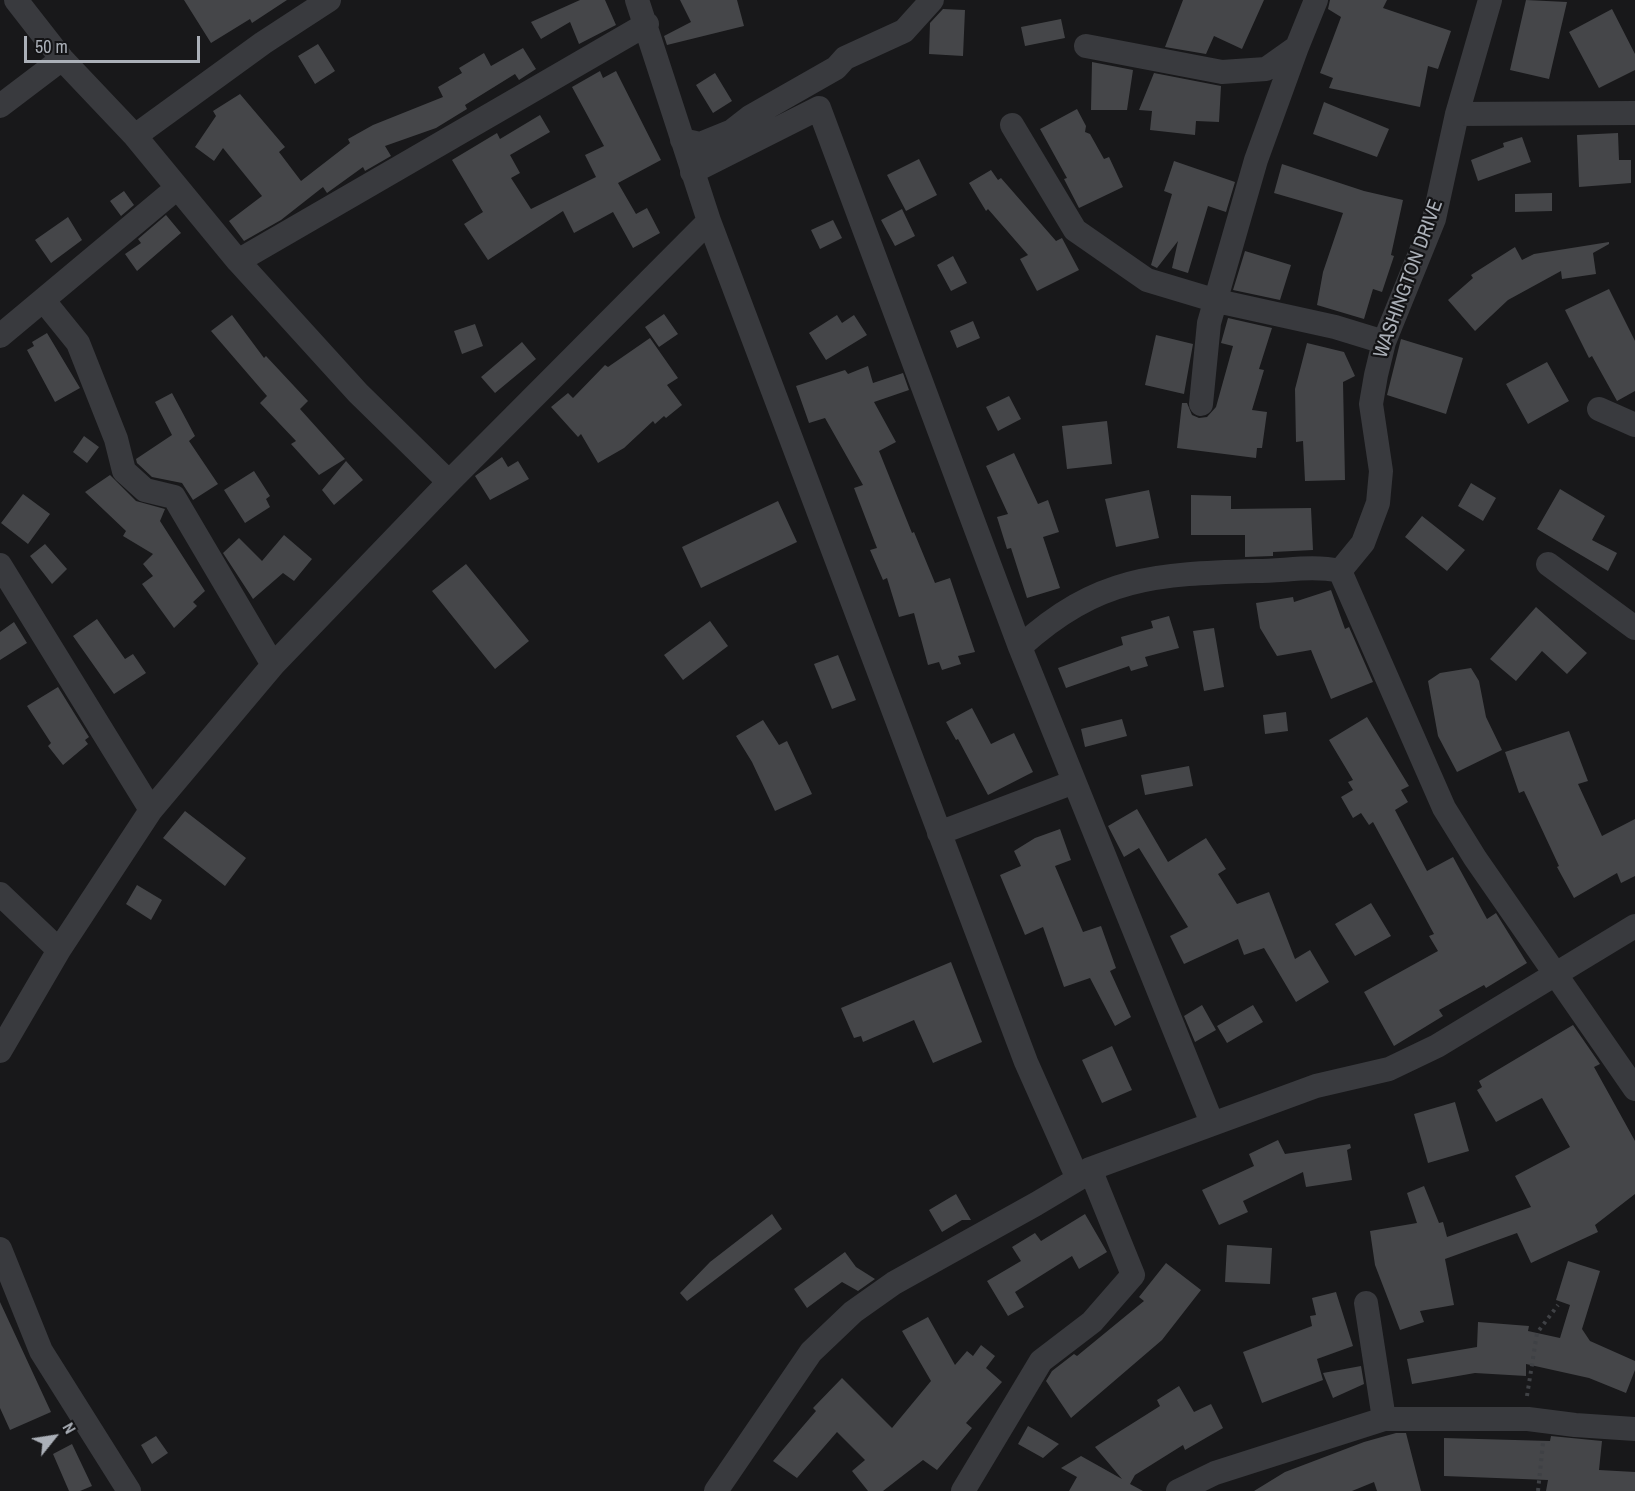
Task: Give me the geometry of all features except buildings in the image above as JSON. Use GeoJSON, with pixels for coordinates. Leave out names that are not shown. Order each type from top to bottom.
{"type":"FeatureCollection","features":[{"type":"Feature","properties":{"kind":"street"},"geometry":{"type":"LineString","coordinates":[[16,0],[62,60],[135,136],[238,261],[358,393],[449,482]]}},
{"type":"Feature","properties":{"kind":"street"},"geometry":{"type":"LineString","coordinates":[[135,136],[263,43],[329,0]]}},
{"type":"Feature","properties":{"kind":"street"},"geometry":{"type":"LineString","coordinates":[[637,0],[647,24],[709,221],[1026,1062],[1133,1275],[1092,1322],[1041,1361],[963,1491]]}},
{"type":"Feature","properties":{"kind":"street"},"geometry":{"type":"LineString","coordinates":[[682,140],[700,144],[732,131],[750,117],[836,68],[845,58],[904,31],[932,0]]}},
{"type":"Feature","properties":{"kind":"street"},"geometry":{"type":"LineString","coordinates":[[1201,404],[1209,323],[1256,160],[1316,0]]}},
{"type":"Feature","properties":{"kind":"street","name":"WASHINGTON DRIVE"},"geometry":{"type":"LineString","coordinates":[[1340,571],[1362,543],[1378,503],[1381,471],[1371,404],[1384,342],[1434,219],[1457,114],[1490,0]]}},
{"type":"Feature","properties":{"kind":"street"},"geometry":{"type":"LineString","coordinates":[[238,261],[647,24]]}},
{"type":"Feature","properties":{"kind":"street"},"geometry":{"type":"LineString","coordinates":[[1086,46],[1222,72],[1266,69],[1297,47]]}},
{"type":"Feature","properties":{"kind":"street"},"geometry":{"type":"LineString","coordinates":[[0,106],[62,60]]}},
{"type":"Feature","properties":{"kind":"street"},"geometry":{"type":"LineString","coordinates":[[809,85],[1020,647],[1212,1123]]}},
{"type":"Feature","properties":{"kind":"street"},"geometry":{"type":"LineString","coordinates":[[692,172],[819,108]]}},
{"type":"Feature","properties":{"kind":"street"},"geometry":{"type":"LineString","coordinates":[[1457,114],[1635,113]]}},
{"type":"Feature","properties":{"kind":"street"},"geometry":{"type":"LineString","coordinates":[[1012,125],[1075,230],[1147,280],[1217,301],[1335,327],[1384,342]]}},
{"type":"Feature","properties":{"kind":"street"},"geometry":{"type":"LineString","coordinates":[[692,172],[707,157],[712,140]]}},
{"type":"Feature","properties":{"kind":"street"},"geometry":{"type":"LineString","coordinates":[[0,336],[177,188]]}},
{"type":"Feature","properties":{"kind":"street"},"geometry":{"type":"LineString","coordinates":[[0,1051],[59,950],[151,810],[273,665],[449,482],[709,221]]}},
{"type":"Feature","properties":{"kind":"street"},"geometry":{"type":"LineString","coordinates":[[44,301],[78,343],[116,439],[124,471],[145,490],[174,497],[273,665]]}},
{"type":"Feature","properties":{"kind":"street"},"geometry":{"type":"LineString","coordinates":[[1599,409],[1635,425]]}},
{"type":"Feature","properties":{"kind":"street"},"geometry":{"type":"LineString","coordinates":[[1548,564],[1635,628]]}},
{"type":"Feature","properties":{"kind":"street"},"geometry":{"type":"LineString","coordinates":[[0,565],[151,810]]}},
{"type":"Feature","properties":{"kind":"street"},"geometry":{"type":"LineString","coordinates":[[1020,647],[1056,617],[1084,600],[1127,583],[1155,577],[1321,567],[1340,571],[1444,808],[1475,858],[1635,1089]]}},
{"type":"Feature","properties":{"kind":"street"},"geometry":{"type":"LineString","coordinates":[[939,833],[1074,782]]}},
{"type":"Feature","properties":{"kind":"street"},"geometry":{"type":"LineString","coordinates":[[0,894],[59,950]]}},
{"type":"Feature","properties":{"kind":"street"},"geometry":{"type":"LineString","coordinates":[[716,1491],[811,1352],[853,1312],[894,1283],[1084,1174],[1212,1123],[1316,1086],[1389,1069],[1437,1046],[1557,976],[1635,926]]}},
{"type":"Feature","properties":{"kind":"street"},"geometry":{"type":"LineString","coordinates":[[0,1249],[41,1351],[129,1491]]}},
{"type":"Feature","properties":{"kind":"street"},"geometry":{"type":"LineString","coordinates":[[1366,1303],[1384,1419]]}},
{"type":"Feature","properties":{"kind":"street"},"geometry":{"type":"LineString","coordinates":[[1178,1491],[1215,1473],[1384,1419],[1528,1419],[1635,1429]]}}]}
